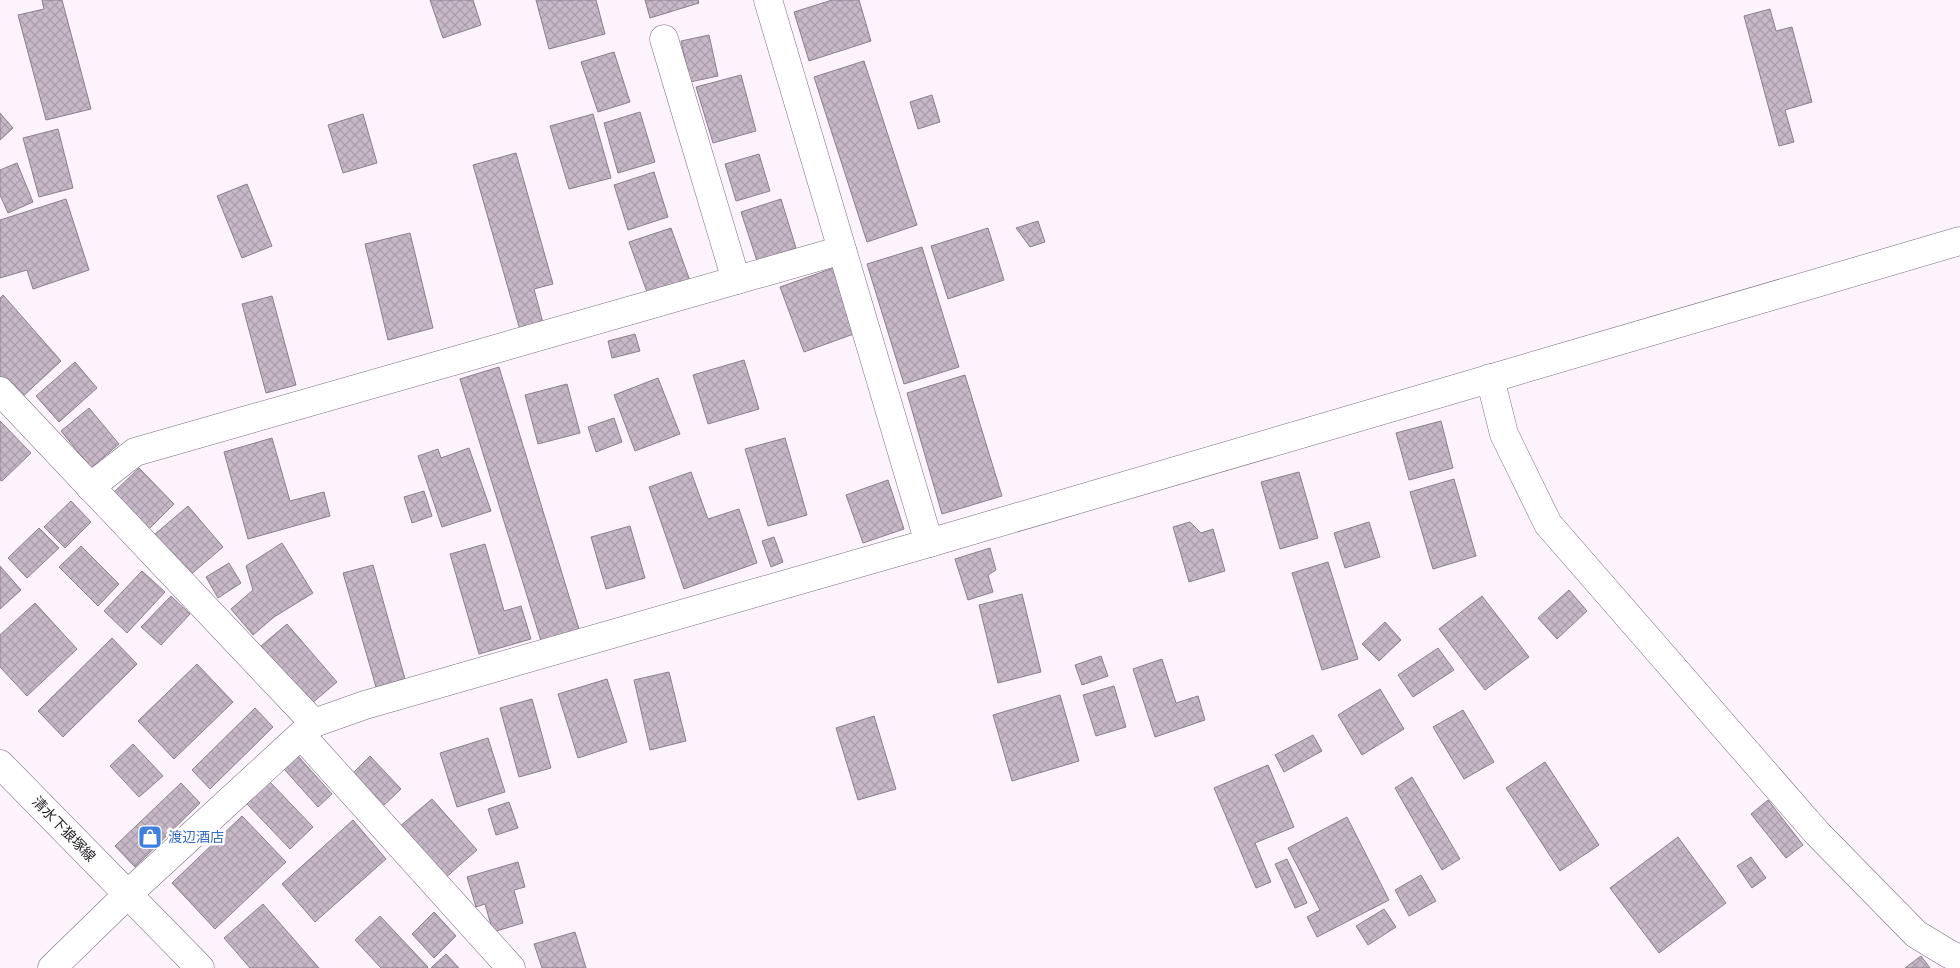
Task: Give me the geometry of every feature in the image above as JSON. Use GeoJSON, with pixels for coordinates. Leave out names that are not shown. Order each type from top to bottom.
{"type":"FeatureCollection","features":[{"type":"Feature","properties":{"kind":"street"},"geometry":{"type":"LineString","coordinates":[[768,0],[929,543]]}},
{"type":"Feature","properties":{"kind":"street"},"geometry":{"type":"LineString","coordinates":[[664,39],[736,280]]}},
{"type":"Feature","properties":{"kind":"street"},"geometry":{"type":"LineString","coordinates":[[52,968],[128,894],[307,729],[365,705],[929,543],[1960,241]]}},
{"type":"Feature","properties":{"kind":"street"},"geometry":{"type":"LineString","coordinates":[[90,487],[135,452],[842,250]]}},
{"type":"Feature","properties":{"kind":"street"},"geometry":{"type":"LineString","coordinates":[[1490,378],[1504,434],[1548,524],[1816,833],[1916,934],[1960,959]]}},
{"type":"Feature","properties":{"kind":"street"},"geometry":{"type":"LineString","coordinates":[[0,392],[90,487],[307,729],[511,968]]}},
{"type":"Feature","properties":{"kind":"street","name":"清水下狼塚線"},"geometry":{"type":"LineString","coordinates":[[0,764],[200,968]]}},
{"type":"Feature","properties":{"kind":"building"},"geometry":{"type":"Polygon","coordinates":[[[42,0],[62,0],[91,109],[46,120],[18,15],[44,9],[42,0]]]}},
{"type":"Feature","properties":{"kind":"building"},"geometry":{"type":"Polygon","coordinates":[[[430,0],[473,0],[481,25],[443,38],[430,0]]]}},
{"type":"Feature","properties":{"kind":"building"},"geometry":{"type":"Polygon","coordinates":[[[536,0],[596,0],[605,34],[549,49],[536,0]]]}},
{"type":"Feature","properties":{"kind":"building"},"geometry":{"type":"Polygon","coordinates":[[[645,0],[698,0],[699,3],[650,18],[645,0]]]}},
{"type":"Feature","properties":{"kind":"building"},"geometry":{"type":"Polygon","coordinates":[[[832,0],[859,0],[871,41],[809,61],[794,12],[832,0]]]}},
{"type":"Feature","properties":{"kind":"building"},"geometry":{"type":"Polygon","coordinates":[[[1770,9],[1776,31],[1792,27],[1812,102],[1785,110],[1794,142],[1779,146],[1744,16],[1770,9]]]}},
{"type":"Feature","properties":{"kind":"building"},"geometry":{"type":"Polygon","coordinates":[[[709,35],[718,76],[690,82],[681,41],[709,35]]]}},
{"type":"Feature","properties":{"kind":"building"},"geometry":{"type":"Polygon","coordinates":[[[614,52],[630,102],[598,112],[581,62],[614,52]]]}},
{"type":"Feature","properties":{"kind":"building"},"geometry":{"type":"Polygon","coordinates":[[[864,61],[917,225],[867,242],[814,77],[864,61]]]}},
{"type":"Feature","properties":{"kind":"building"},"geometry":{"type":"Polygon","coordinates":[[[741,75],[756,131],[713,143],[696,87],[741,75]]]}},
{"type":"Feature","properties":{"kind":"building"},"geometry":{"type":"Polygon","coordinates":[[[932,95],[940,122],[918,129],[910,102],[932,95]]]}},
{"type":"Feature","properties":{"kind":"building"},"geometry":{"type":"Polygon","coordinates":[[[640,112],[655,162],[618,173],[604,123],[640,112]]]}},
{"type":"Feature","properties":{"kind":"building"},"geometry":{"type":"Polygon","coordinates":[[[0,113],[13,128],[0,140],[0,113]]]}},
{"type":"Feature","properties":{"kind":"building"},"geometry":{"type":"Polygon","coordinates":[[[363,114],[377,163],[343,173],[328,125],[363,114]]]}},
{"type":"Feature","properties":{"kind":"building"},"geometry":{"type":"Polygon","coordinates":[[[593,114],[611,178],[569,189],[550,126],[593,114]]]}},
{"type":"Feature","properties":{"kind":"building"},"geometry":{"type":"Polygon","coordinates":[[[58,129],[73,188],[39,197],[23,138],[58,129]]]}},
{"type":"Feature","properties":{"kind":"building"},"geometry":{"type":"Polygon","coordinates":[[[516,153],[553,284],[534,289],[543,323],[520,330],[473,165],[516,153]]]}},
{"type":"Feature","properties":{"kind":"building"},"geometry":{"type":"Polygon","coordinates":[[[759,154],[770,191],[736,201],[725,164],[759,154]]]}},
{"type":"Feature","properties":{"kind":"building"},"geometry":{"type":"Polygon","coordinates":[[[17,163],[33,202],[8,213],[0,195],[0,170],[17,163]]]}},
{"type":"Feature","properties":{"kind":"building"},"geometry":{"type":"Polygon","coordinates":[[[654,172],[668,217],[628,230],[614,185],[654,172]]]}},
{"type":"Feature","properties":{"kind":"building"},"geometry":{"type":"Polygon","coordinates":[[[247,184],[272,246],[242,258],[217,196],[247,184]]]}},
{"type":"Feature","properties":{"kind":"building"},"geometry":{"type":"Polygon","coordinates":[[[66,199],[89,270],[33,289],[27,270],[0,278],[0,220],[66,199]]]}},
{"type":"Feature","properties":{"kind":"building"},"geometry":{"type":"Polygon","coordinates":[[[781,199],[796,248],[757,261],[741,212],[781,199]]]}},
{"type":"Feature","properties":{"kind":"building"},"geometry":{"type":"Polygon","coordinates":[[[1038,221],[1045,242],[1030,247],[1016,228],[1038,221]]]}},
{"type":"Feature","properties":{"kind":"building"},"geometry":{"type":"Polygon","coordinates":[[[671,228],[690,281],[648,295],[629,242],[671,228]]]}},
{"type":"Feature","properties":{"kind":"building"},"geometry":{"type":"Polygon","coordinates":[[[988,228],[1004,280],[948,299],[931,246],[988,228]]]}},
{"type":"Feature","properties":{"kind":"building"},"geometry":{"type":"Polygon","coordinates":[[[410,233],[433,328],[388,340],[365,244],[410,233]]]}},
{"type":"Feature","properties":{"kind":"building"},"geometry":{"type":"Polygon","coordinates":[[[922,247],[959,367],[904,384],[867,264],[922,247]]]}},
{"type":"Feature","properties":{"kind":"building"},"geometry":{"type":"Polygon","coordinates":[[[839,266],[862,331],[804,352],[780,287],[839,266]]]}},
{"type":"Feature","properties":{"kind":"building"},"geometry":{"type":"Polygon","coordinates":[[[3,295],[61,361],[20,399],[0,377],[0,298],[3,295]]]}},
{"type":"Feature","properties":{"kind":"building"},"geometry":{"type":"Polygon","coordinates":[[[272,296],[296,385],[266,393],[242,304],[272,296]]]}},
{"type":"Feature","properties":{"kind":"building"},"geometry":{"type":"Polygon","coordinates":[[[635,334],[640,351],[612,358],[608,341],[635,334]]]}},
{"type":"Feature","properties":{"kind":"building"},"geometry":{"type":"Polygon","coordinates":[[[744,360],[759,409],[708,424],[693,375],[744,360]]]}},
{"type":"Feature","properties":{"kind":"building"},"geometry":{"type":"Polygon","coordinates":[[[75,362],[97,388],[59,422],[36,396],[75,362]]]}},
{"type":"Feature","properties":{"kind":"building"},"geometry":{"type":"Polygon","coordinates":[[[499,367],[579,629],[541,641],[460,379],[499,367]]]}},
{"type":"Feature","properties":{"kind":"building"},"geometry":{"type":"Polygon","coordinates":[[[965,375],[1002,496],[942,514],[907,393],[965,375]]]}},
{"type":"Feature","properties":{"kind":"building"},"geometry":{"type":"Polygon","coordinates":[[[658,378],[680,434],[635,451],[614,395],[658,378]]]}},
{"type":"Feature","properties":{"kind":"building"},"geometry":{"type":"Polygon","coordinates":[[[567,384],[580,433],[538,444],[525,395],[567,384]]]}},
{"type":"Feature","properties":{"kind":"building"},"geometry":{"type":"Polygon","coordinates":[[[89,408],[119,444],[91,468],[61,431],[89,408]]]}},
{"type":"Feature","properties":{"kind":"building"},"geometry":{"type":"Polygon","coordinates":[[[614,418],[622,442],[596,452],[588,427],[614,418]]]}},
{"type":"Feature","properties":{"kind":"building"},"geometry":{"type":"Polygon","coordinates":[[[0,421],[31,453],[2,481],[0,480],[0,421]]]}},
{"type":"Feature","properties":{"kind":"building"},"geometry":{"type":"Polygon","coordinates":[[[1441,421],[1453,468],[1409,480],[1396,433],[1441,421]]]}},
{"type":"Feature","properties":{"kind":"building"},"geometry":{"type":"Polygon","coordinates":[[[272,438],[290,501],[324,492],[330,516],[248,539],[224,452],[272,438]]]}},
{"type":"Feature","properties":{"kind":"building"},"geometry":{"type":"Polygon","coordinates":[[[785,438],[807,515],[768,526],[745,449],[785,438]]]}},
{"type":"Feature","properties":{"kind":"building"},"geometry":{"type":"Polygon","coordinates":[[[469,448],[491,511],[442,527],[418,456],[438,449],[441,458],[469,448]]]}},
{"type":"Feature","properties":{"kind":"building"},"geometry":{"type":"Polygon","coordinates":[[[139,468],[174,504],[146,532],[111,495],[139,468]]]}},
{"type":"Feature","properties":{"kind":"building"},"geometry":{"type":"Polygon","coordinates":[[[691,472],[708,519],[739,509],[757,563],[684,589],[649,487],[691,472]]]}},
{"type":"Feature","properties":{"kind":"building"},"geometry":{"type":"Polygon","coordinates":[[[1299,472],[1318,538],[1280,549],[1261,482],[1299,472]]]}},
{"type":"Feature","properties":{"kind":"building"},"geometry":{"type":"Polygon","coordinates":[[[1454,479],[1476,556],[1433,569],[1410,492],[1454,479]]]}},
{"type":"Feature","properties":{"kind":"building"},"geometry":{"type":"Polygon","coordinates":[[[888,480],[904,529],[863,543],[846,495],[888,480]]]}},
{"type":"Feature","properties":{"kind":"building"},"geometry":{"type":"Polygon","coordinates":[[[424,491],[432,516],[412,523],[404,497],[424,491]]]}},
{"type":"Feature","properties":{"kind":"building"},"geometry":{"type":"Polygon","coordinates":[[[71,501],[91,522],[65,548],[44,527],[71,501]]]}},
{"type":"Feature","properties":{"kind":"building"},"geometry":{"type":"Polygon","coordinates":[[[188,506],[223,547],[189,576],[154,535],[188,506]]]}},
{"type":"Feature","properties":{"kind":"building"},"geometry":{"type":"Polygon","coordinates":[[[1190,522],[1201,533],[1213,529],[1225,571],[1189,582],[1173,527],[1190,522]]]}},
{"type":"Feature","properties":{"kind":"building"},"geometry":{"type":"Polygon","coordinates":[[[1369,522],[1380,557],[1345,568],[1334,533],[1369,522]]]}},
{"type":"Feature","properties":{"kind":"building"},"geometry":{"type":"Polygon","coordinates":[[[630,526],[645,578],[606,589],[591,537],[630,526]]]}},
{"type":"Feature","properties":{"kind":"building"},"geometry":{"type":"Polygon","coordinates":[[[39,528],[59,548],[27,578],[8,558],[39,528]]]}},
{"type":"Feature","properties":{"kind":"building"},"geometry":{"type":"Polygon","coordinates":[[[774,537],[783,562],[771,567],[762,541],[774,537]]]}},
{"type":"Feature","properties":{"kind":"building"},"geometry":{"type":"Polygon","coordinates":[[[282,543],[313,593],[274,617],[253,635],[231,609],[253,590],[246,566],[282,543]]]}},
{"type":"Feature","properties":{"kind":"building"},"geometry":{"type":"Polygon","coordinates":[[[485,544],[504,611],[521,606],[531,639],[479,654],[450,554],[485,544]]]}},
{"type":"Feature","properties":{"kind":"building"},"geometry":{"type":"Polygon","coordinates":[[[81,546],[119,584],[98,606],[59,567],[81,546]]]}},
{"type":"Feature","properties":{"kind":"building"},"geometry":{"type":"Polygon","coordinates":[[[990,548],[996,570],[988,575],[993,592],[968,600],[955,559],[990,548]]]}},
{"type":"Feature","properties":{"kind":"building"},"geometry":{"type":"Polygon","coordinates":[[[1328,562],[1358,659],[1322,670],[1292,573],[1328,562]]]}},
{"type":"Feature","properties":{"kind":"building"},"geometry":{"type":"Polygon","coordinates":[[[229,563],[241,583],[218,598],[206,577],[229,563]]]}},
{"type":"Feature","properties":{"kind":"building"},"geometry":{"type":"Polygon","coordinates":[[[373,565],[405,679],[376,687],[343,573],[373,565]]]}},
{"type":"Feature","properties":{"kind":"building"},"geometry":{"type":"Polygon","coordinates":[[[0,566],[21,590],[0,609],[0,566]]]}},
{"type":"Feature","properties":{"kind":"building"},"geometry":{"type":"Polygon","coordinates":[[[142,571],[165,592],[127,633],[104,611],[142,571]]]}},
{"type":"Feature","properties":{"kind":"building"},"geometry":{"type":"Polygon","coordinates":[[[1569,590],[1587,611],[1557,639],[1538,618],[1569,590]]]}},
{"type":"Feature","properties":{"kind":"building"},"geometry":{"type":"Polygon","coordinates":[[[1022,594],[1041,672],[998,683],[979,605],[1022,594]]]}},
{"type":"Feature","properties":{"kind":"building"},"geometry":{"type":"Polygon","coordinates":[[[171,596],[190,614],[161,645],[141,627],[171,596]]]}},
{"type":"Feature","properties":{"kind":"building"},"geometry":{"type":"Polygon","coordinates":[[[1482,596],[1529,657],[1485,690],[1439,629],[1482,596]]]}},
{"type":"Feature","properties":{"kind":"building"},"geometry":{"type":"Polygon","coordinates":[[[35,603],[77,649],[27,696],[0,667],[0,635],[35,603]]]}},
{"type":"Feature","properties":{"kind":"building"},"geometry":{"type":"Polygon","coordinates":[[[1385,622],[1401,640],[1379,661],[1362,644],[1385,622]]]}},
{"type":"Feature","properties":{"kind":"building"},"geometry":{"type":"Polygon","coordinates":[[[287,624],[337,682],[311,704],[261,646],[287,624]]]}},
{"type":"Feature","properties":{"kind":"building"},"geometry":{"type":"Polygon","coordinates":[[[112,638],[137,664],[63,737],[38,711],[112,638]]]}},
{"type":"Feature","properties":{"kind":"building"},"geometry":{"type":"Polygon","coordinates":[[[1438,648],[1454,670],[1413,697],[1398,675],[1438,648]]]}},
{"type":"Feature","properties":{"kind":"building"},"geometry":{"type":"Polygon","coordinates":[[[1101,656],[1108,676],[1082,685],[1075,665],[1101,656]]]}},
{"type":"Feature","properties":{"kind":"building"},"geometry":{"type":"Polygon","coordinates":[[[1162,659],[1176,703],[1198,696],[1205,720],[1155,737],[1133,669],[1162,659]]]}},
{"type":"Feature","properties":{"kind":"building"},"geometry":{"type":"Polygon","coordinates":[[[197,664],[233,702],[174,759],[138,721],[197,664]]]}},
{"type":"Feature","properties":{"kind":"building"},"geometry":{"type":"Polygon","coordinates":[[[669,672],[686,741],[650,750],[634,680],[669,672]]]}},
{"type":"Feature","properties":{"kind":"building"},"geometry":{"type":"Polygon","coordinates":[[[607,679],[627,742],[578,758],[558,694],[607,679]]]}},
{"type":"Feature","properties":{"kind":"building"},"geometry":{"type":"Polygon","coordinates":[[[1114,686],[1126,727],[1096,736],[1083,695],[1114,686]]]}},
{"type":"Feature","properties":{"kind":"building"},"geometry":{"type":"Polygon","coordinates":[[[1380,689],[1404,729],[1362,755],[1338,715],[1380,689]]]}},
{"type":"Feature","properties":{"kind":"building"},"geometry":{"type":"Polygon","coordinates":[[[1060,695],[1079,761],[1012,781],[993,715],[1060,695]]]}},
{"type":"Feature","properties":{"kind":"building"},"geometry":{"type":"Polygon","coordinates":[[[532,699],[551,768],[519,777],[500,708],[532,699]]]}},
{"type":"Feature","properties":{"kind":"building"},"geometry":{"type":"Polygon","coordinates":[[[255,708],[273,727],[210,789],[192,770],[255,708]]]}},
{"type":"Feature","properties":{"kind":"building"},"geometry":{"type":"Polygon","coordinates":[[[1463,710],[1494,762],[1464,779],[1433,727],[1463,710]]]}},
{"type":"Feature","properties":{"kind":"building"},"geometry":{"type":"Polygon","coordinates":[[[874,716],[896,789],[858,800],[836,728],[874,716]]]}},
{"type":"Feature","properties":{"kind":"building"},"geometry":{"type":"Polygon","coordinates":[[[1313,735],[1322,751],[1284,772],[1275,755],[1313,735]]]}},
{"type":"Feature","properties":{"kind":"building"},"geometry":{"type":"Polygon","coordinates":[[[488,738],[505,792],[457,807],[440,753],[488,738]]]}},
{"type":"Feature","properties":{"kind":"building"},"geometry":{"type":"Polygon","coordinates":[[[133,744],[163,776],[139,797],[110,766],[133,744]]]}},
{"type":"Feature","properties":{"kind":"building"},"geometry":{"type":"Polygon","coordinates":[[[298,756],[332,794],[318,807],[284,769],[298,756]]]}},
{"type":"Feature","properties":{"kind":"building"},"geometry":{"type":"Polygon","coordinates":[[[370,756],[401,789],[382,807],[351,775],[370,756]]]}},
{"type":"Feature","properties":{"kind":"building"},"geometry":{"type":"Polygon","coordinates":[[[1545,762],[1599,845],[1560,871],[1506,788],[1545,762]]]}},
{"type":"Feature","properties":{"kind":"building"},"geometry":{"type":"Polygon","coordinates":[[[1268,765],[1294,827],[1255,843],[1271,882],[1256,888],[1214,788],[1268,765]]]}},
{"type":"Feature","properties":{"kind":"building"},"geometry":{"type":"Polygon","coordinates":[[[1412,777],[1460,859],[1442,870],[1395,788],[1412,777]]]}},
{"type":"Feature","properties":{"kind":"building"},"geometry":{"type":"Polygon","coordinates":[[[269,781],[313,827],[290,849],[246,803],[269,781]]]}},
{"type":"Feature","properties":{"kind":"building"},"geometry":{"type":"Polygon","coordinates":[[[181,783],[200,803],[135,867],[115,846],[181,783]]]}},
{"type":"Feature","properties":{"kind":"building"},"geometry":{"type":"Polygon","coordinates":[[[432,799],[477,850],[444,879],[399,827],[432,799]]]}},
{"type":"Feature","properties":{"kind":"building"},"geometry":{"type":"Polygon","coordinates":[[[1768,800],[1803,845],[1786,858],[1751,814],[1768,800]]]}},
{"type":"Feature","properties":{"kind":"building"},"geometry":{"type":"Polygon","coordinates":[[[509,802],[518,828],[496,835],[488,809],[509,802]]]}},
{"type":"Feature","properties":{"kind":"building"},"geometry":{"type":"Polygon","coordinates":[[[242,816],[286,862],[215,929],[172,883],[242,816]]]}},
{"type":"Feature","properties":{"kind":"building"},"geometry":{"type":"Polygon","coordinates":[[[1347,817],[1389,900],[1317,937],[1307,917],[1320,910],[1288,848],[1347,817]]]}},
{"type":"Feature","properties":{"kind":"building"},"geometry":{"type":"Polygon","coordinates":[[[353,820],[386,859],[315,922],[282,884],[353,820]]]}},
{"type":"Feature","properties":{"kind":"building"},"geometry":{"type":"Polygon","coordinates":[[[1678,837],[1726,903],[1659,953],[1610,888],[1678,837]]]}},
{"type":"Feature","properties":{"kind":"building"},"geometry":{"type":"Polygon","coordinates":[[[1751,857],[1766,878],[1752,888],[1737,866],[1751,857]]]}},
{"type":"Feature","properties":{"kind":"building"},"geometry":{"type":"Polygon","coordinates":[[[1287,859],[1307,903],[1295,908],[1275,864],[1287,859]]]}},
{"type":"Feature","properties":{"kind":"building"},"geometry":{"type":"Polygon","coordinates":[[[518,862],[525,887],[514,890],[523,923],[493,932],[485,904],[476,907],[467,877],[518,862]]]}},
{"type":"Feature","properties":{"kind":"building"},"geometry":{"type":"Polygon","coordinates":[[[1421,875],[1436,901],[1409,916],[1395,890],[1421,875]]]}},
{"type":"Feature","properties":{"kind":"building"},"geometry":{"type":"Polygon","coordinates":[[[263,904],[319,968],[250,968],[224,938],[263,904]]]}},
{"type":"Feature","properties":{"kind":"building"},"geometry":{"type":"Polygon","coordinates":[[[1384,909],[1396,927],[1368,945],[1356,926],[1384,909]]]}},
{"type":"Feature","properties":{"kind":"building"},"geometry":{"type":"Polygon","coordinates":[[[434,912],[456,936],[434,958],[412,934],[434,912]]]}},
{"type":"Feature","properties":{"kind":"building"},"geometry":{"type":"Polygon","coordinates":[[[380,916],[427,968],[381,968],[355,940],[380,916]]]}},
{"type":"Feature","properties":{"kind":"building"},"geometry":{"type":"Polygon","coordinates":[[[575,932],[586,968],[542,968],[534,944],[575,932]]]}},
{"type":"Feature","properties":{"kind":"building"},"geometry":{"type":"Polygon","coordinates":[[[446,954],[459,968],[431,968],[446,954]]]}},
{"type":"Feature","properties":{"kind":"building"},"geometry":{"type":"Polygon","coordinates":[[[1921,956],[1930,968],[1905,968],[1921,956]]]}},
{"type":"Feature","properties":{"kind":"place","name":"渡辺酒店"},"geometry":{"type":"Point","coordinates":[150,837]}}]}
